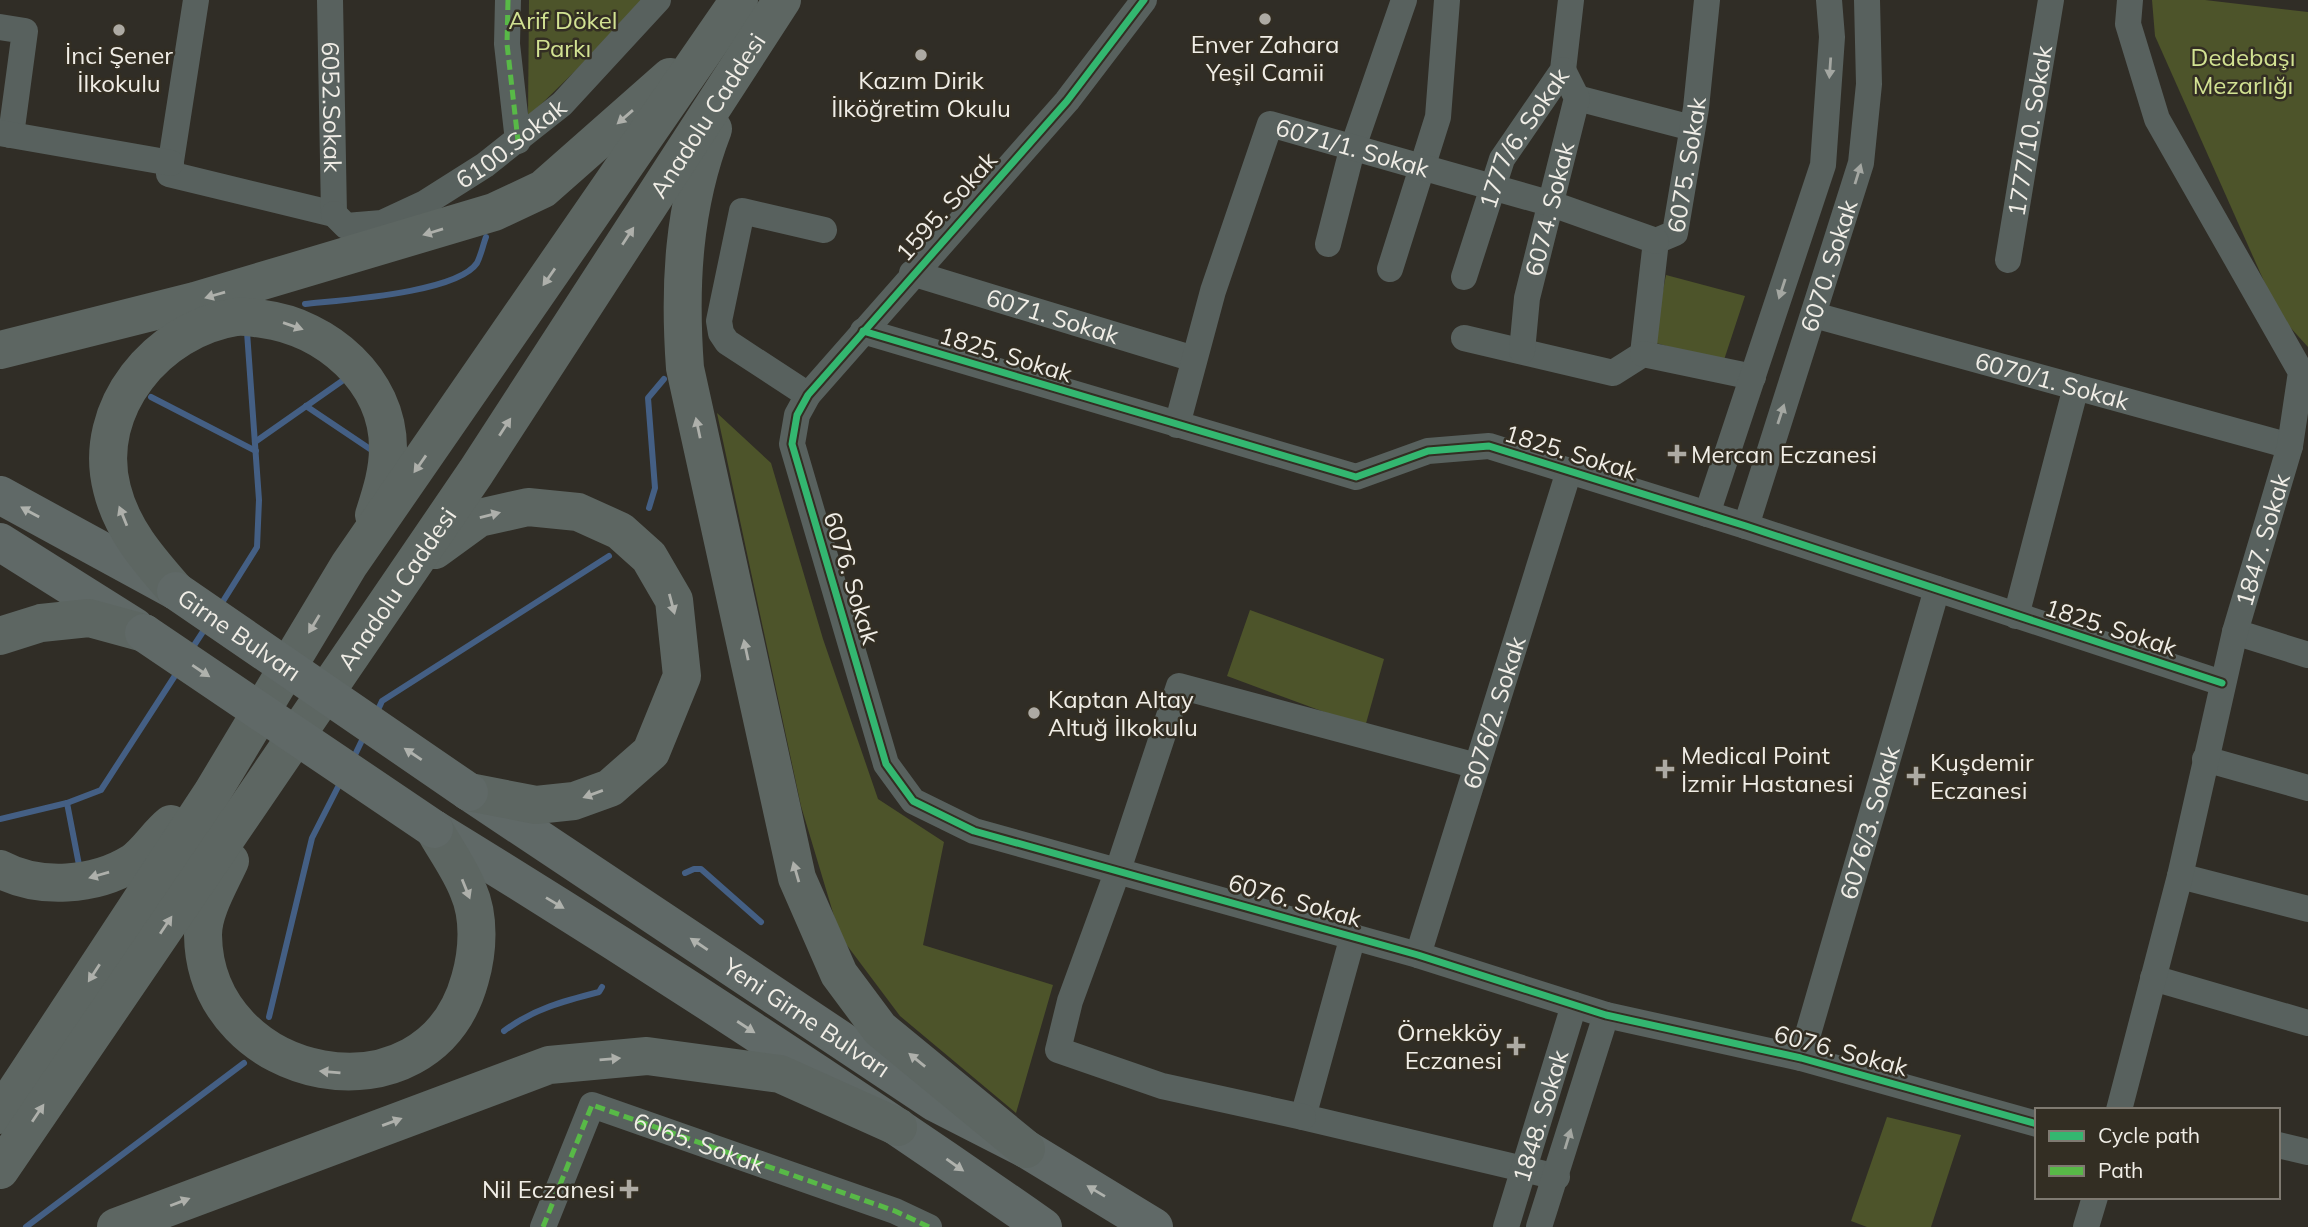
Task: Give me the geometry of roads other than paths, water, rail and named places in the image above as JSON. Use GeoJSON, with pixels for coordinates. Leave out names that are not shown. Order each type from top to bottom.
{"type":"FeatureCollection","features":[{"type":"Feature","properties":{"kind":"highway","name":"Anadolu Caddesi"},"geometry":{"type":"LineString","coordinates":[[0,1170],[228,803],[349,565],[739,0]]}},
{"type":"Feature","properties":{"kind":"highway","name":"Anadolu Caddesi"},"geometry":{"type":"LineString","coordinates":[[0,1115],[228,803],[386,607],[782,0]]}},
{"type":"Feature","properties":{"kind":"highway"},"geometry":{"type":"LineString","coordinates":[[0,350],[195,301],[494,212],[543,189],[713,39]]}},
{"type":"Feature","properties":{"kind":"highway"},"geometry":{"type":"LineString","coordinates":[[738,67],[706,146],[687,222],[680,302],[684,354],[797,878],[839,974],[880,1029],[1026,1149]]}},
{"type":"Feature","properties":{"kind":"highway"},"geometry":{"type":"LineString","coordinates":[[176,591],[132,539],[112,489],[108,460],[111,428],[128,389],[156,354],[197,327],[239,316],[279,321],[313,333],[358,370],[381,410],[388,447],[384,485],[372,520],[349,565]]}},
{"type":"Feature","properties":{"kind":"highway"},"geometry":{"type":"LineString","coordinates":[[386,607],[409,584],[438,547],[456,532],[479,518],[528,507],[578,512],[620,531],[649,557],[674,600],[682,676],[651,752],[610,788],[574,801],[536,805],[470,792]]}},
{"type":"Feature","properties":{"kind":"highway"},"geometry":{"type":"LineString","coordinates":[[0,636],[41,623],[89,618],[144,633]]}},
{"type":"Feature","properties":{"kind":"highway"},"geometry":{"type":"LineString","coordinates":[[0,869],[13,876],[55,884],[101,876],[134,862],[166,828],[228,803],[238,844],[213,900],[203,933],[206,964],[220,998],[249,1037],[311,1069],[332,1073],[371,1071],[408,1058],[448,1028],[465,998],[476,959],[476,929],[469,891],[434,830]]}},
{"type":"Feature","properties":{"kind":"highway"},"geometry":{"type":"LineString","coordinates":[[116,1227],[550,1065],[647,1056],[780,1073],[898,1127]]}},
{"type":"Feature","properties":{"kind":"main road","name":"Girne Bulvarı"},"geometry":{"type":"LineString","coordinates":[[0,495],[176,591],[470,792]]}},
{"type":"Feature","properties":{"kind":"main road"},"geometry":{"type":"LineString","coordinates":[[0,542],[144,633]]}},
{"type":"Feature","properties":{"kind":"main road","name":"Yeni Girne Bulvarı"},"geometry":{"type":"LineString","coordinates":[[144,633],[434,830],[574,915],[898,1127],[1010,1214],[1043,1227]]}},
{"type":"Feature","properties":{"kind":"main road","name":"Yeni Girne Bulvarı"},"geometry":{"type":"LineString","coordinates":[[470,792],[934,1102],[1026,1149],[1154,1227]]}},
{"type":"Feature","properties":{"kind":"street"},"geometry":{"type":"LineString","coordinates":[[170,168],[196,0]]}},
{"type":"Feature","properties":{"kind":"street","name":"6052.Sokak"},"geometry":{"type":"LineString","coordinates":[[330,0],[334,214]]}},
{"type":"Feature","properties":{"kind":"street"},"geometry":{"type":"LineString","coordinates":[[508,0],[507,44],[518,141]]}},
{"type":"Feature","properties":{"kind":"street","name":"6100.Sokak"},"geometry":{"type":"LineString","coordinates":[[5,134],[170,168],[334,214],[346,226],[382,223],[435,198],[518,141],[562,104],[658,0]]}},
{"type":"Feature","properties":{"kind":"street","name":"1595. Sokak"},"geometry":{"type":"LineString","coordinates":[[792,444],[797,415],[808,395],[912,273],[1067,101],[1144,0]]}},
{"type":"Feature","properties":{"kind":"street"},"geometry":{"type":"LineString","coordinates":[[1328,244],[1353,147],[1404,0]]}},
{"type":"Feature","properties":{"kind":"street"},"geometry":{"type":"LineString","coordinates":[[1390,270],[1420,166],[1438,117],[1447,0]]}},
{"type":"Feature","properties":{"kind":"street","name":"1777/6. Sokak"},"geometry":{"type":"LineString","coordinates":[[1464,277],[1502,159],[1563,70],[1571,0]]}},
{"type":"Feature","properties":{"kind":"street","name":"6075. Sokak"},"geometry":{"type":"LineString","coordinates":[[1643,354],[1656,241],[1675,233],[1692,128],[1707,0]]}},
{"type":"Feature","properties":{"kind":"street"},"geometry":{"type":"LineString","coordinates":[[1707,514],[1823,165],[1832,37],[1829,0]]}},
{"type":"Feature","properties":{"kind":"street","name":"6070. Sokak"},"geometry":{"type":"LineString","coordinates":[[1746,526],[1861,163],[1869,84],[1870,20],[1867,0]]}},
{"type":"Feature","properties":{"kind":"street","name":"1777/10. Sokak"},"geometry":{"type":"LineString","coordinates":[[2008,260],[2051,0]]}},
{"type":"Feature","properties":{"kind":"street","name":"1847. Sokak"},"geometry":{"type":"LineString","coordinates":[[2124,1108],[2222,683],[2290,446],[2304,373],[2157,118],[2128,24],[2130,0]]}},
{"type":"Feature","properties":{"kind":"street"},"geometry":{"type":"LineString","coordinates":[[0,27],[25,31],[5,134]]}},
{"type":"Feature","properties":{"kind":"street"},"geometry":{"type":"LineString","coordinates":[[1563,70],[1577,98],[1692,128]]}},
{"type":"Feature","properties":{"kind":"street","name":"6074. Sokak"},"geometry":{"type":"LineString","coordinates":[[1522,351],[1527,299],[1577,98]]}},
{"type":"Feature","properties":{"kind":"street","name":"6071/1. Sokak"},"geometry":{"type":"LineString","coordinates":[[1177,425],[1213,291],[1270,124],[1552,204],[1656,241]]}},
{"type":"Feature","properties":{"kind":"street"},"geometry":{"type":"LineString","coordinates":[[808,395],[727,342],[719,321],[742,211],[824,230]]}},
{"type":"Feature","properties":{"kind":"street","name":"6071. Sokak"},"geometry":{"type":"LineString","coordinates":[[912,273],[1194,359]]}},
{"type":"Feature","properties":{"kind":"street","name":"6070/1. Sokak"},"geometry":{"type":"LineString","coordinates":[[1814,315],[2290,446]]}},
{"type":"Feature","properties":{"kind":"street","name":"1825. Sokak"},"geometry":{"type":"LineString","coordinates":[[863,331],[1356,477],[1428,451],[1489,446],[1746,526],[2222,683]]}},
{"type":"Feature","properties":{"kind":"street"},"geometry":{"type":"LineString","coordinates":[[1464,338],[1614,373],[1643,354],[1753,377]]}},
{"type":"Feature","properties":{"kind":"street","name":"1825. Sokak"},"geometry":{"type":"LineString","coordinates":[[2016,616],[2076,387]]}},
{"type":"Feature","properties":{"kind":"street","name":"6076. Sokak"},"geometry":{"type":"LineString","coordinates":[[792,444],[886,764],[914,801],[974,831],[1353,936],[1606,1015],[1801,1058],[2035,1123]]}},
{"type":"Feature","properties":{"kind":"street","name":"6076/2. Sokak"},"geometry":{"type":"LineString","coordinates":[[1418,955],[1569,471]]}},
{"type":"Feature","properties":{"kind":"street","name":"6076/3. Sokak"},"geometry":{"type":"LineString","coordinates":[[1801,1058],[1937,589]]}},
{"type":"Feature","properties":{"kind":"street"},"geometry":{"type":"LineString","coordinates":[[2235,632],[2308,655]]}},
{"type":"Feature","properties":{"kind":"street"},"geometry":{"type":"LineString","coordinates":[[1477,766],[1179,686],[1118,870],[1070,1002],[1058,1050],[1162,1086],[1557,1177]]}},
{"type":"Feature","properties":{"kind":"street"},"geometry":{"type":"LineString","coordinates":[[2205,759],[2308,788]]}},
{"type":"Feature","properties":{"kind":"street"},"geometry":{"type":"LineString","coordinates":[[2179,876],[2308,909]]}},
{"type":"Feature","properties":{"kind":"street"},"geometry":{"type":"LineString","coordinates":[[1303,1117],[1353,936]]}},
{"type":"Feature","properties":{"kind":"street"},"geometry":{"type":"LineString","coordinates":[[2153,978],[2308,1023]]}},
{"type":"Feature","properties":{"kind":"street","name":"1848. Sokak"},"geometry":{"type":"LineString","coordinates":[[1506,1227],[1527,1169],[1574,1005]]}},
{"type":"Feature","properties":{"kind":"street","name":"1848. Sokak"},"geometry":{"type":"LineString","coordinates":[[1539,1227],[1606,1015]]}},
{"type":"Feature","properties":{"kind":"street","name":"6065. Sokak"},"geometry":{"type":"LineString","coordinates":[[543,1227],[592,1105],[895,1211],[929,1227]]}},
{"type":"Feature","properties":{"kind":"street"},"geometry":{"type":"LineString","coordinates":[[2280,1145],[2308,1152]]}},
{"type":"Feature","properties":{"kind":"street"},"geometry":{"type":"LineString","coordinates":[[2090,1226],[2095,1199]]}},
{"type":"Feature","properties":{"kind":"waterway"},"geometry":{"type":"LineString","coordinates":[[305,304],[397,293],[447,281],[465,273],[477,263],[486,237]]}},
{"type":"Feature","properties":{"kind":"waterway"},"geometry":{"type":"LineString","coordinates":[[220,606],[257,547],[259,500],[247,332]]}},
{"type":"Feature","properties":{"kind":"waterway"},"geometry":{"type":"LineString","coordinates":[[649,508],[655,488],[648,398],[664,379]]}},
{"type":"Feature","properties":{"kind":"waterway"},"geometry":{"type":"LineString","coordinates":[[255,442],[342,381]]}},
{"type":"Feature","properties":{"kind":"waterway"},"geometry":{"type":"LineString","coordinates":[[151,397],[256,451]]}},
{"type":"Feature","properties":{"kind":"waterway"},"geometry":{"type":"LineString","coordinates":[[306,406],[370,449]]}},
{"type":"Feature","properties":{"kind":"waterway"},"geometry":{"type":"LineString","coordinates":[[377,712],[382,701],[609,556]]}},
{"type":"Feature","properties":{"kind":"waterway"},"geometry":{"type":"LineString","coordinates":[[191,650],[206,627]]}},
{"type":"Feature","properties":{"kind":"waterway"},"geometry":{"type":"LineString","coordinates":[[0,819],[67,803],[101,790],[178,671]]}},
{"type":"Feature","properties":{"kind":"waterway"},"geometry":{"type":"LineString","coordinates":[[353,759],[365,734]]}},
{"type":"Feature","properties":{"kind":"waterway"},"geometry":{"type":"LineString","coordinates":[[269,1017],[312,838],[341,781]]}},
{"type":"Feature","properties":{"kind":"waterway"},"geometry":{"type":"LineString","coordinates":[[67,803],[79,865]]}},
{"type":"Feature","properties":{"kind":"waterway"},"geometry":{"type":"LineString","coordinates":[[685,873],[701,869],[761,922]]}},
{"type":"Feature","properties":{"kind":"waterway"},"geometry":{"type":"LineString","coordinates":[[504,1031],[538,1011],[599,992],[602,987]]}},
{"type":"Feature","properties":{"kind":"waterway"},"geometry":{"type":"LineString","coordinates":[[26,1227],[244,1063]]}},
{"type":"Feature","properties":{"kind":"place","name":"Enver Zahara Yeşil Camii"},"geometry":{"type":"Point","coordinates":[1265,19]}},
{"type":"Feature","properties":{"kind":"place","name":"İnci Şener İlkokulu"},"geometry":{"type":"Point","coordinates":[119,30]}},
{"type":"Feature","properties":{"kind":"place","name":"Kazım Dirik İlköğretim Okulu"},"geometry":{"type":"Point","coordinates":[921,55]}},
{"type":"Feature","properties":{"kind":"place","name":"Mercan Eczanesi"},"geometry":{"type":"Point","coordinates":[1677,454]}},
{"type":"Feature","properties":{"kind":"place","name":"Kaptan Altay Altuğ İlkokulu"},"geometry":{"type":"Point","coordinates":[1034,713]}},
{"type":"Feature","properties":{"kind":"place","name":"Medical Point İzmir Hastanesi"},"geometry":{"type":"Point","coordinates":[1665,769]}},
{"type":"Feature","properties":{"kind":"place","name":"Kuşdemir Eczanesi"},"geometry":{"type":"Point","coordinates":[1916,776]}},
{"type":"Feature","properties":{"kind":"place","name":"Örnekköy Eczanesi"},"geometry":{"type":"Point","coordinates":[1516,1046]}},
{"type":"Feature","properties":{"kind":"place","name":"Nil Eczanesi"},"geometry":{"type":"Point","coordinates":[629,1189]}},
{"type":"Feature","properties":{"kind":"park label","name":"Arif Dökel Parkı"},"geometry":{"type":"Point","coordinates":[563,34]}},
{"type":"Feature","properties":{"kind":"park label","name":"Dedebaşı Mezarlığı"},"geometry":{"type":"Point","coordinates":[2243,71]}}]}
